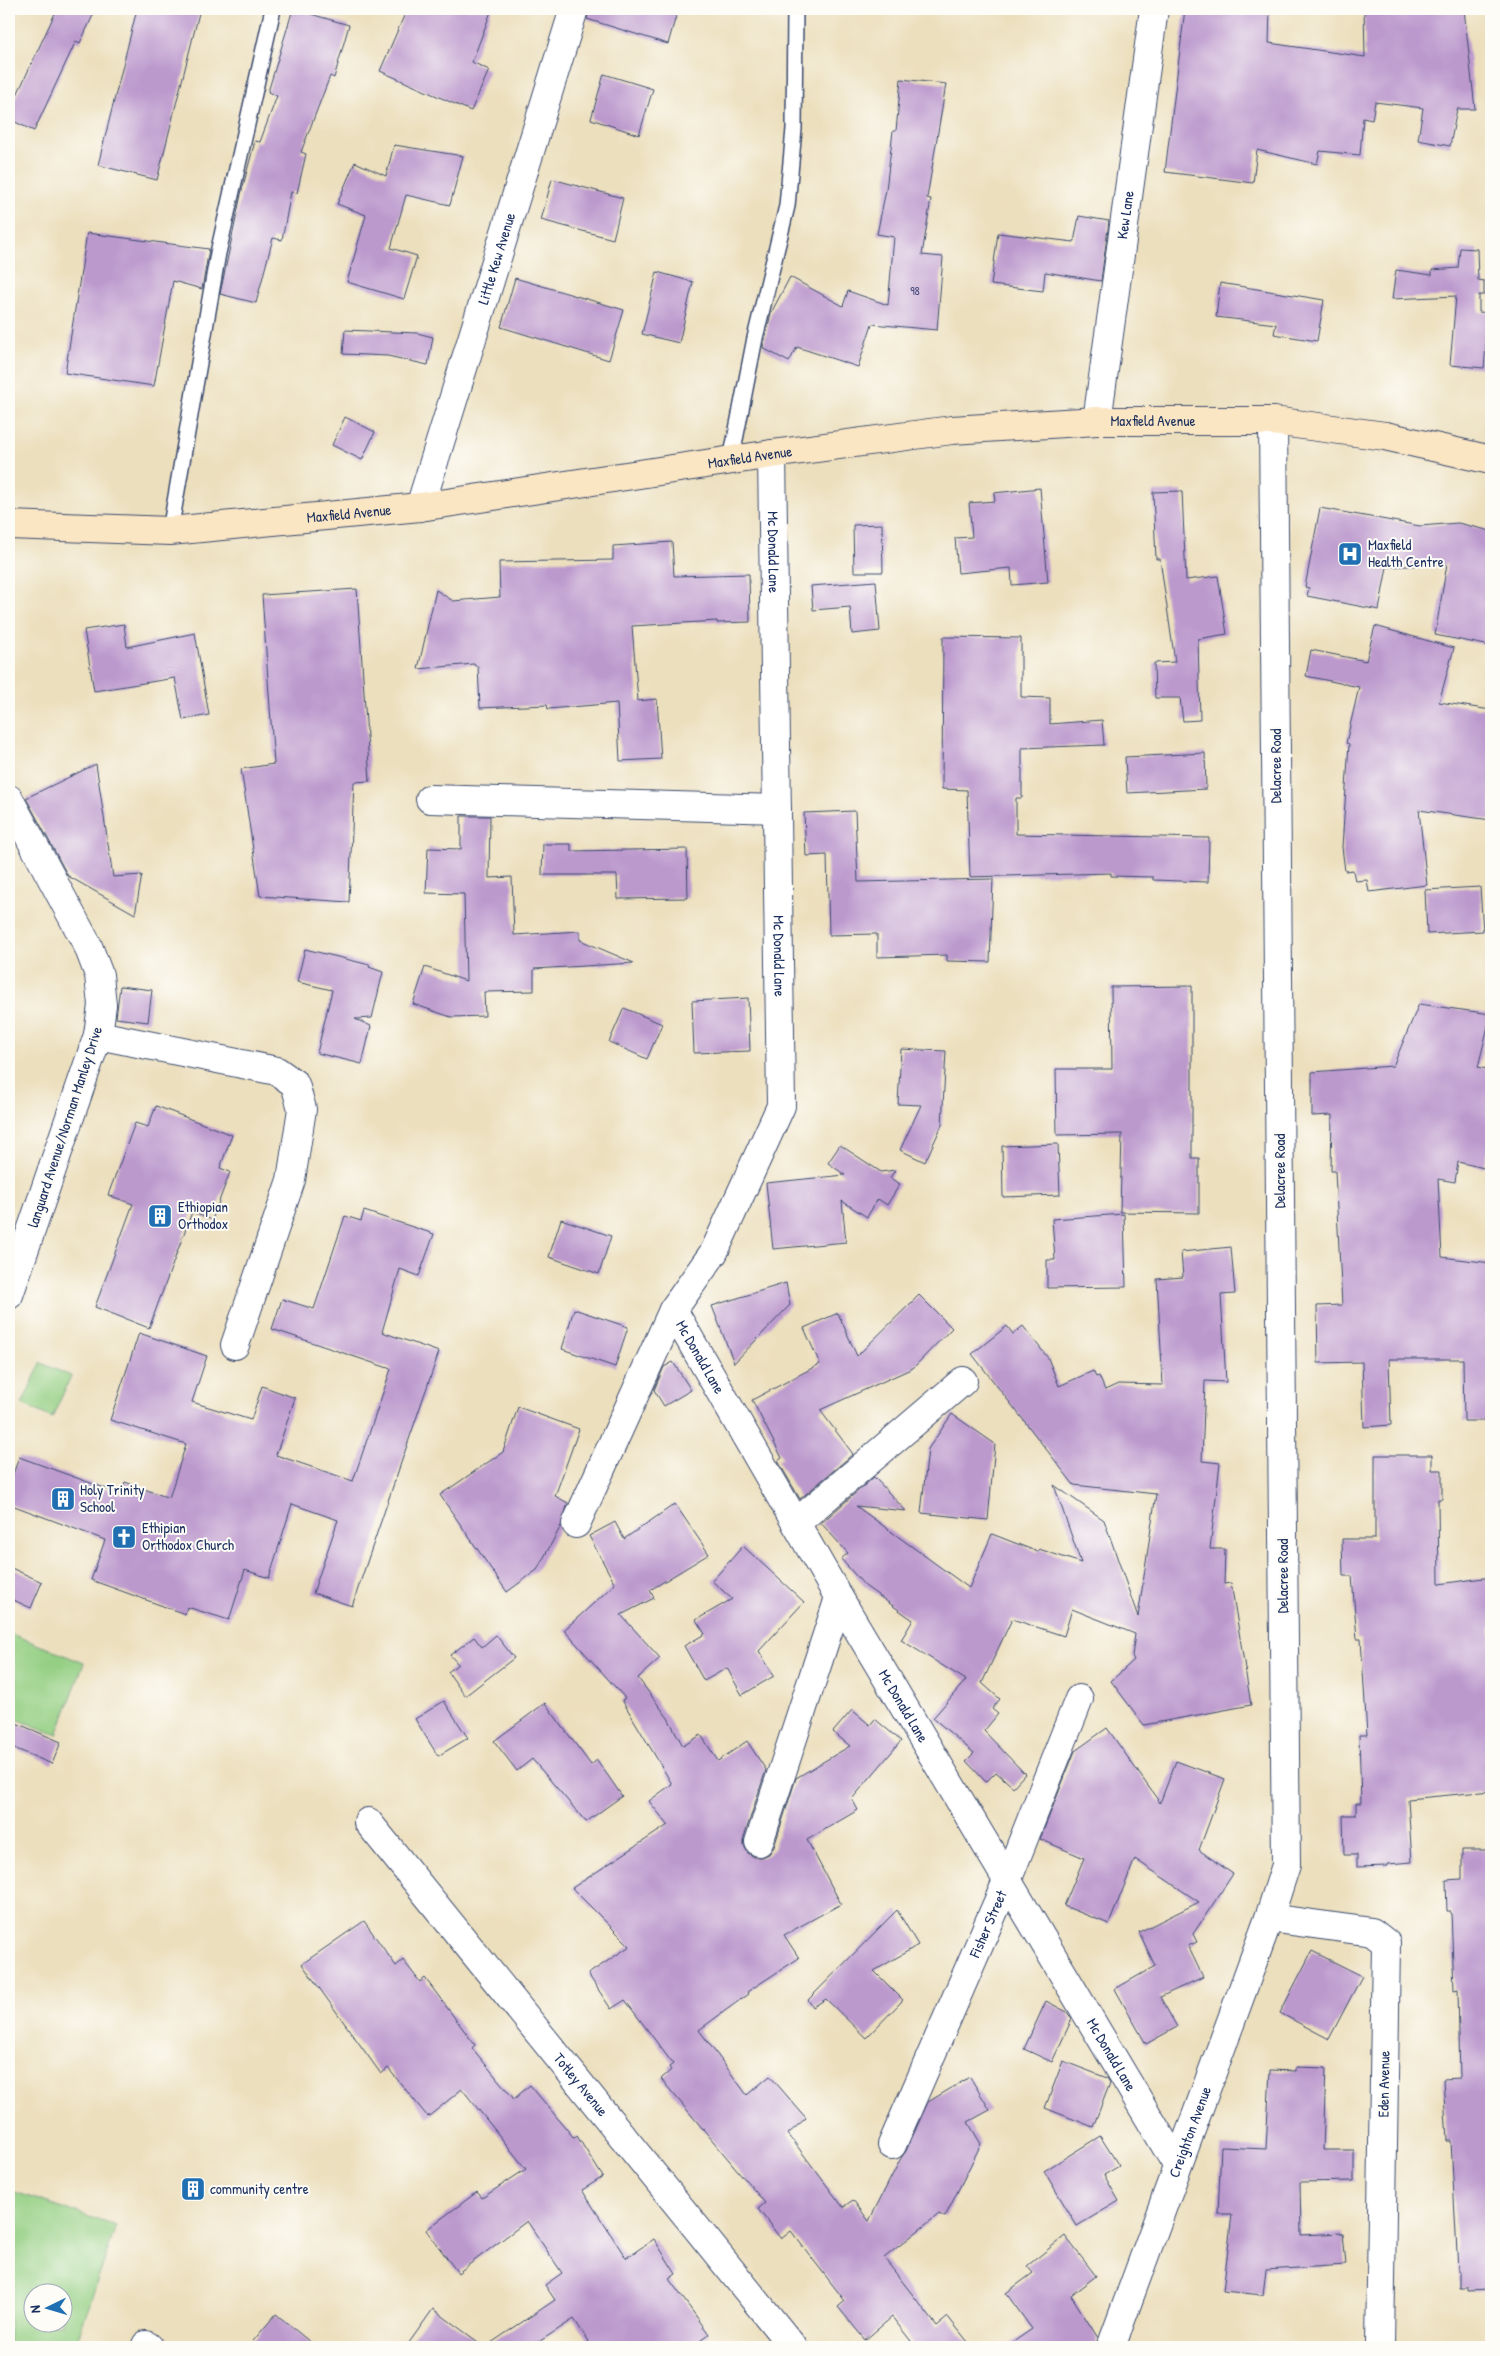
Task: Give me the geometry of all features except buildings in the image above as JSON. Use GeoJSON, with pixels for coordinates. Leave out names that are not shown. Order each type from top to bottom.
{"type":"FeatureCollection","features":[{"type":"Feature","properties":{"kind":"main road","name":"Maxfield Avenue"},"geometry":{"type":"LineString","coordinates":[[9,525],[170,531],[420,507],[772,454],[952,430],[1097,421],[1273,421],[1385,436],[1491,460]]}},
{"type":"Feature","properties":{"kind":"street","name":"Little Kew Avenue"},"geometry":{"type":"LineString","coordinates":[[420,507],[574,9]]}},
{"type":"Feature","properties":{"kind":"street","name":"Kew Lane"},"geometry":{"type":"LineString","coordinates":[[1097,421],[1154,9]]}},
{"type":"Feature","properties":{"kind":"street","name":"Delacree Road"},"geometry":{"type":"LineString","coordinates":[[1269,1918],[1286,1865],[1273,421]]}},
{"type":"Feature","properties":{"kind":"street","name":"Mc Donald Lane"},"geometry":{"type":"LineString","coordinates":[[772,454],[781,1106],[714,1252],[673,1310],[839,1598],[1177,2165]]}},
{"type":"Feature","properties":{"kind":"street","name":"languard Avenue/Norman Manley Drive"},"geometry":{"type":"LineString","coordinates":[[9,799],[88,946],[99,974],[102,1005],[98,1034],[9,1295]]}},
{"type":"Feature","properties":{"kind":"street"},"geometry":{"type":"LineString","coordinates":[[430,799],[777,809]]}},
{"type":"Feature","properties":{"kind":"street"},"geometry":{"type":"LineString","coordinates":[[98,1034],[277,1071],[296,1084],[302,1110],[291,1180],[234,1345]]}},
{"type":"Feature","properties":{"kind":"street"},"geometry":{"type":"LineString","coordinates":[[576,1524],[673,1310]]}},
{"type":"Feature","properties":{"kind":"street"},"geometry":{"type":"LineString","coordinates":[[796,1523],[963,1381]]}},
{"type":"Feature","properties":{"kind":"street"},"geometry":{"type":"LineString","coordinates":[[759,1842],[839,1598]]}},
{"type":"Feature","properties":{"kind":"street","name":"Fisher Street"},"geometry":{"type":"LineString","coordinates":[[892,2145],[1006,1881],[1079,1699]]}},
{"type":"Feature","properties":{"kind":"street","name":"Totley Avenue"},"geometry":{"type":"LineString","coordinates":[[368,1822],[793,2347]]}},
{"type":"Feature","properties":{"kind":"street","name":"Creighton Avenue"},"geometry":{"type":"LineString","coordinates":[[1111,2347],[1269,1918]]}},
{"type":"Feature","properties":{"kind":"street","name":"Eden Avenue"},"geometry":{"type":"LineString","coordinates":[[1269,1918],[1372,1932],[1386,1943],[1380,2347]]}},
{"type":"Feature","properties":{"kind":"lane"},"geometry":{"type":"LineString","coordinates":[[170,531],[218,253],[273,9]]}},
{"type":"Feature","properties":{"kind":"lane"},"geometry":{"type":"LineString","coordinates":[[731,460],[755,338],[787,206],[794,129],[795,9]]}},
{"type":"Feature","properties":{"kind":"green space"},"geometry":{"type":"Polygon","coordinates":[[[41,1363],[71,1376],[52,1418],[22,1404],[41,1363]]]}},
{"type":"Feature","properties":{"kind":"green space"},"geometry":{"type":"Polygon","coordinates":[[[9,1633],[84,1663],[57,1735],[9,1716],[9,1633]]]}},
{"type":"Feature","properties":{"kind":"green space"},"geometry":{"type":"Polygon","coordinates":[[[9,2190],[116,2226],[75,2347],[9,2347],[9,2190]]]}},
{"type":"Feature","properties":{"kind":"place","name":"Maxfield Health Centre"},"geometry":{"type":"Point","coordinates":[1350,554]}},
{"type":"Feature","properties":{"kind":"place","name":"Ethiopian Orthodox"},"geometry":{"type":"Point","coordinates":[160,1216]}},
{"type":"Feature","properties":{"kind":"place","name":"Holy Trinity School"},"geometry":{"type":"Point","coordinates":[63,1499]}},
{"type":"Feature","properties":{"kind":"place","name":"Ethipian Orthodox Church"},"geometry":{"type":"Point","coordinates":[124,1537]}},
{"type":"Feature","properties":{"kind":"place","name":"community centre"},"geometry":{"type":"Point","coordinates":[193,2189]}}]}
